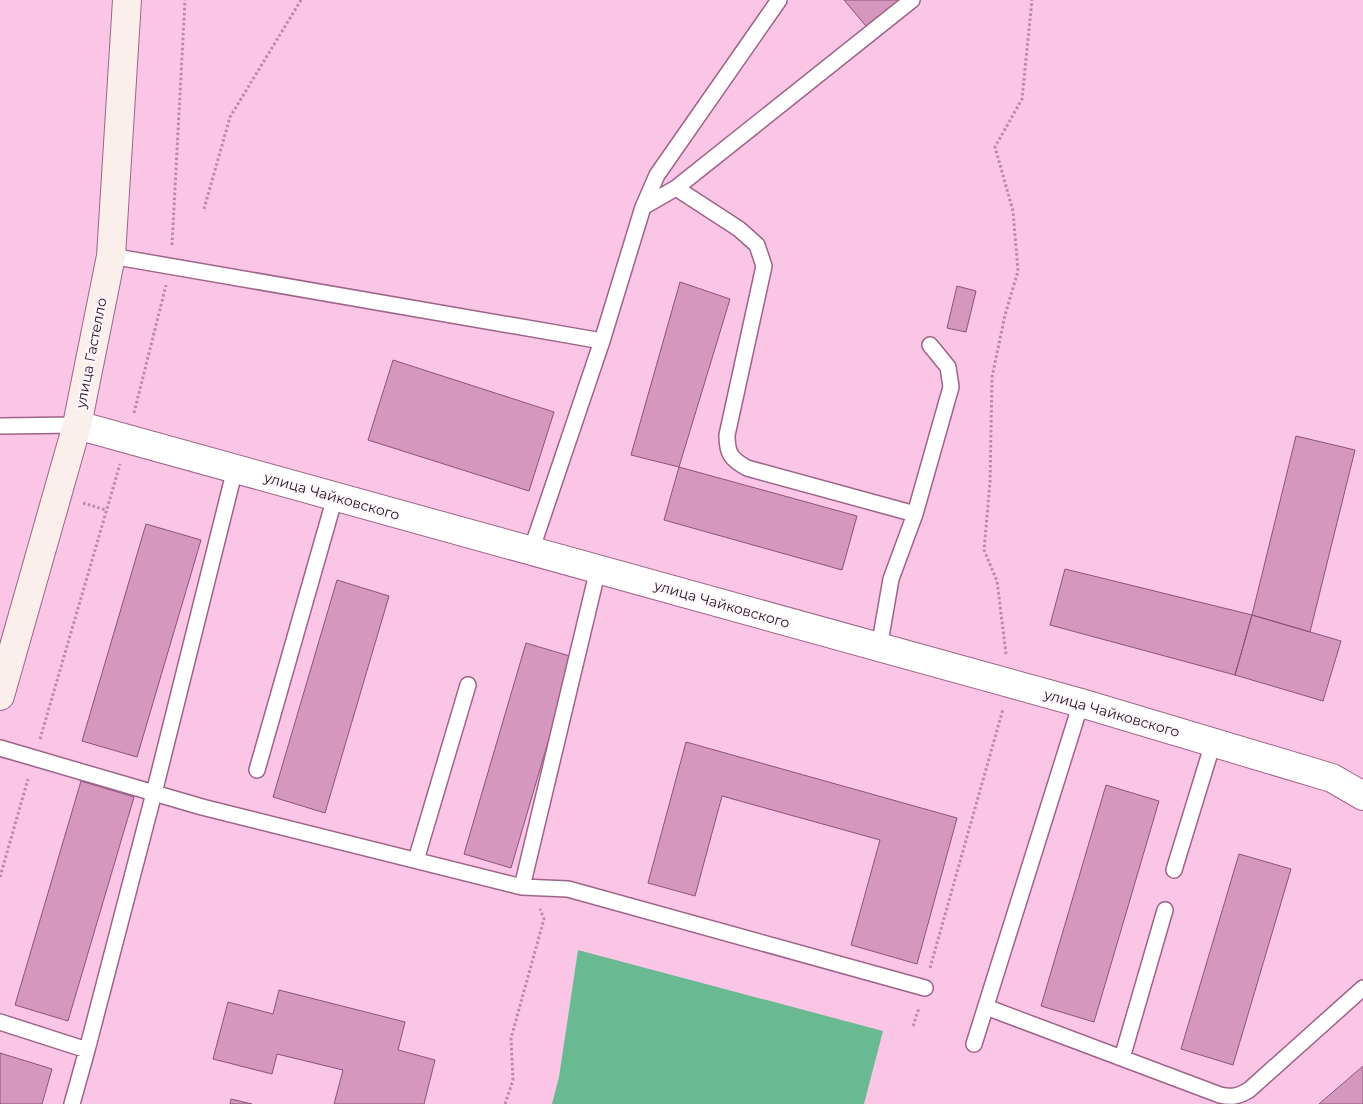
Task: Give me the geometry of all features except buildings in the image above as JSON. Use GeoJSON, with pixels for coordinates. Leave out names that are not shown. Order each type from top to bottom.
{"type":"FeatureCollection","features":[{"type":"Feature","properties":{"kind":"street","name":"улица Гастелло"},"geometry":{"type":"LineString","coordinates":[[0,696],[77,425],[111,256],[126,0]]}},
{"type":"Feature","properties":{"kind":"street","name":"улица Чайковского"},"geometry":{"type":"LineString","coordinates":[[77,425],[1081,703],[1332,778],[1363,796]]}},
{"type":"Feature","properties":{"kind":"lane"},"geometry":{"type":"LineString","coordinates":[[531,551],[602,342],[644,207],[657,175],[779,0]]}},
{"type":"Feature","properties":{"kind":"lane"},"geometry":{"type":"LineString","coordinates":[[644,207],[676,188],[912,0]]}},
{"type":"Feature","properties":{"kind":"lane"},"geometry":{"type":"LineString","coordinates":[[676,188],[739,229],[756,245],[764,266],[726,434],[727,449],[735,461],[747,468],[915,514]]}},
{"type":"Feature","properties":{"kind":"lane"},"geometry":{"type":"LineString","coordinates":[[111,256],[602,342]]}},
{"type":"Feature","properties":{"kind":"lane"},"geometry":{"type":"LineString","coordinates":[[879,648],[891,578],[915,514],[951,387],[948,366],[930,345]]}},
{"type":"Feature","properties":{"kind":"lane"},"geometry":{"type":"LineString","coordinates":[[0,426],[77,425]]}},
{"type":"Feature","properties":{"kind":"lane"},"geometry":{"type":"LineString","coordinates":[[72,1104],[154,793],[234,469]]}},
{"type":"Feature","properties":{"kind":"lane"},"geometry":{"type":"LineString","coordinates":[[257,770],[335,497]]}},
{"type":"Feature","properties":{"kind":"lane"},"geometry":{"type":"LineString","coordinates":[[522,887],[598,570]]}},
{"type":"Feature","properties":{"kind":"lane"},"geometry":{"type":"LineString","coordinates":[[416,860],[468,685]]}},
{"type":"Feature","properties":{"kind":"lane"},"geometry":{"type":"LineString","coordinates":[[974,1044],[1081,703]]}},
{"type":"Feature","properties":{"kind":"lane"},"geometry":{"type":"LineString","coordinates":[[1174,870],[1213,743]]}},
{"type":"Feature","properties":{"kind":"lane"},"geometry":{"type":"LineString","coordinates":[[0,748],[202,807],[522,887],[568,889],[924,988]]}},
{"type":"Feature","properties":{"kind":"lane"},"geometry":{"type":"LineString","coordinates":[[1122,1058],[1165,910]]}},
{"type":"Feature","properties":{"kind":"lane"},"geometry":{"type":"LineString","coordinates":[[986,1007],[1233,1101],[1249,1090],[1363,988]]}},
{"type":"Feature","properties":{"kind":"lane"},"geometry":{"type":"LineString","coordinates":[[0,1022],[87,1050]]}},
{"type":"Feature","properties":{"kind":"path"},"geometry":{"type":"LineString","coordinates":[[204,209],[230,117],[301,0]]}},
{"type":"Feature","properties":{"kind":"path"},"geometry":{"type":"LineString","coordinates":[[913,1026],[1010,684],[997,580],[984,550],[990,482],[992,377],[1005,315],[1018,272],[1013,211],[995,148],[1022,99],[1032,0]]}},
{"type":"Feature","properties":{"kind":"path"},"geometry":{"type":"LineString","coordinates":[[505,1104],[513,1080],[511,1038],[544,919],[537,903],[522,887]]}},
{"type":"Feature","properties":{"kind":"green space"},"geometry":{"type":"Polygon","coordinates":[[[578,950],[883,1031],[864,1104],[552,1104],[559,1077],[578,950]]]}}]}
